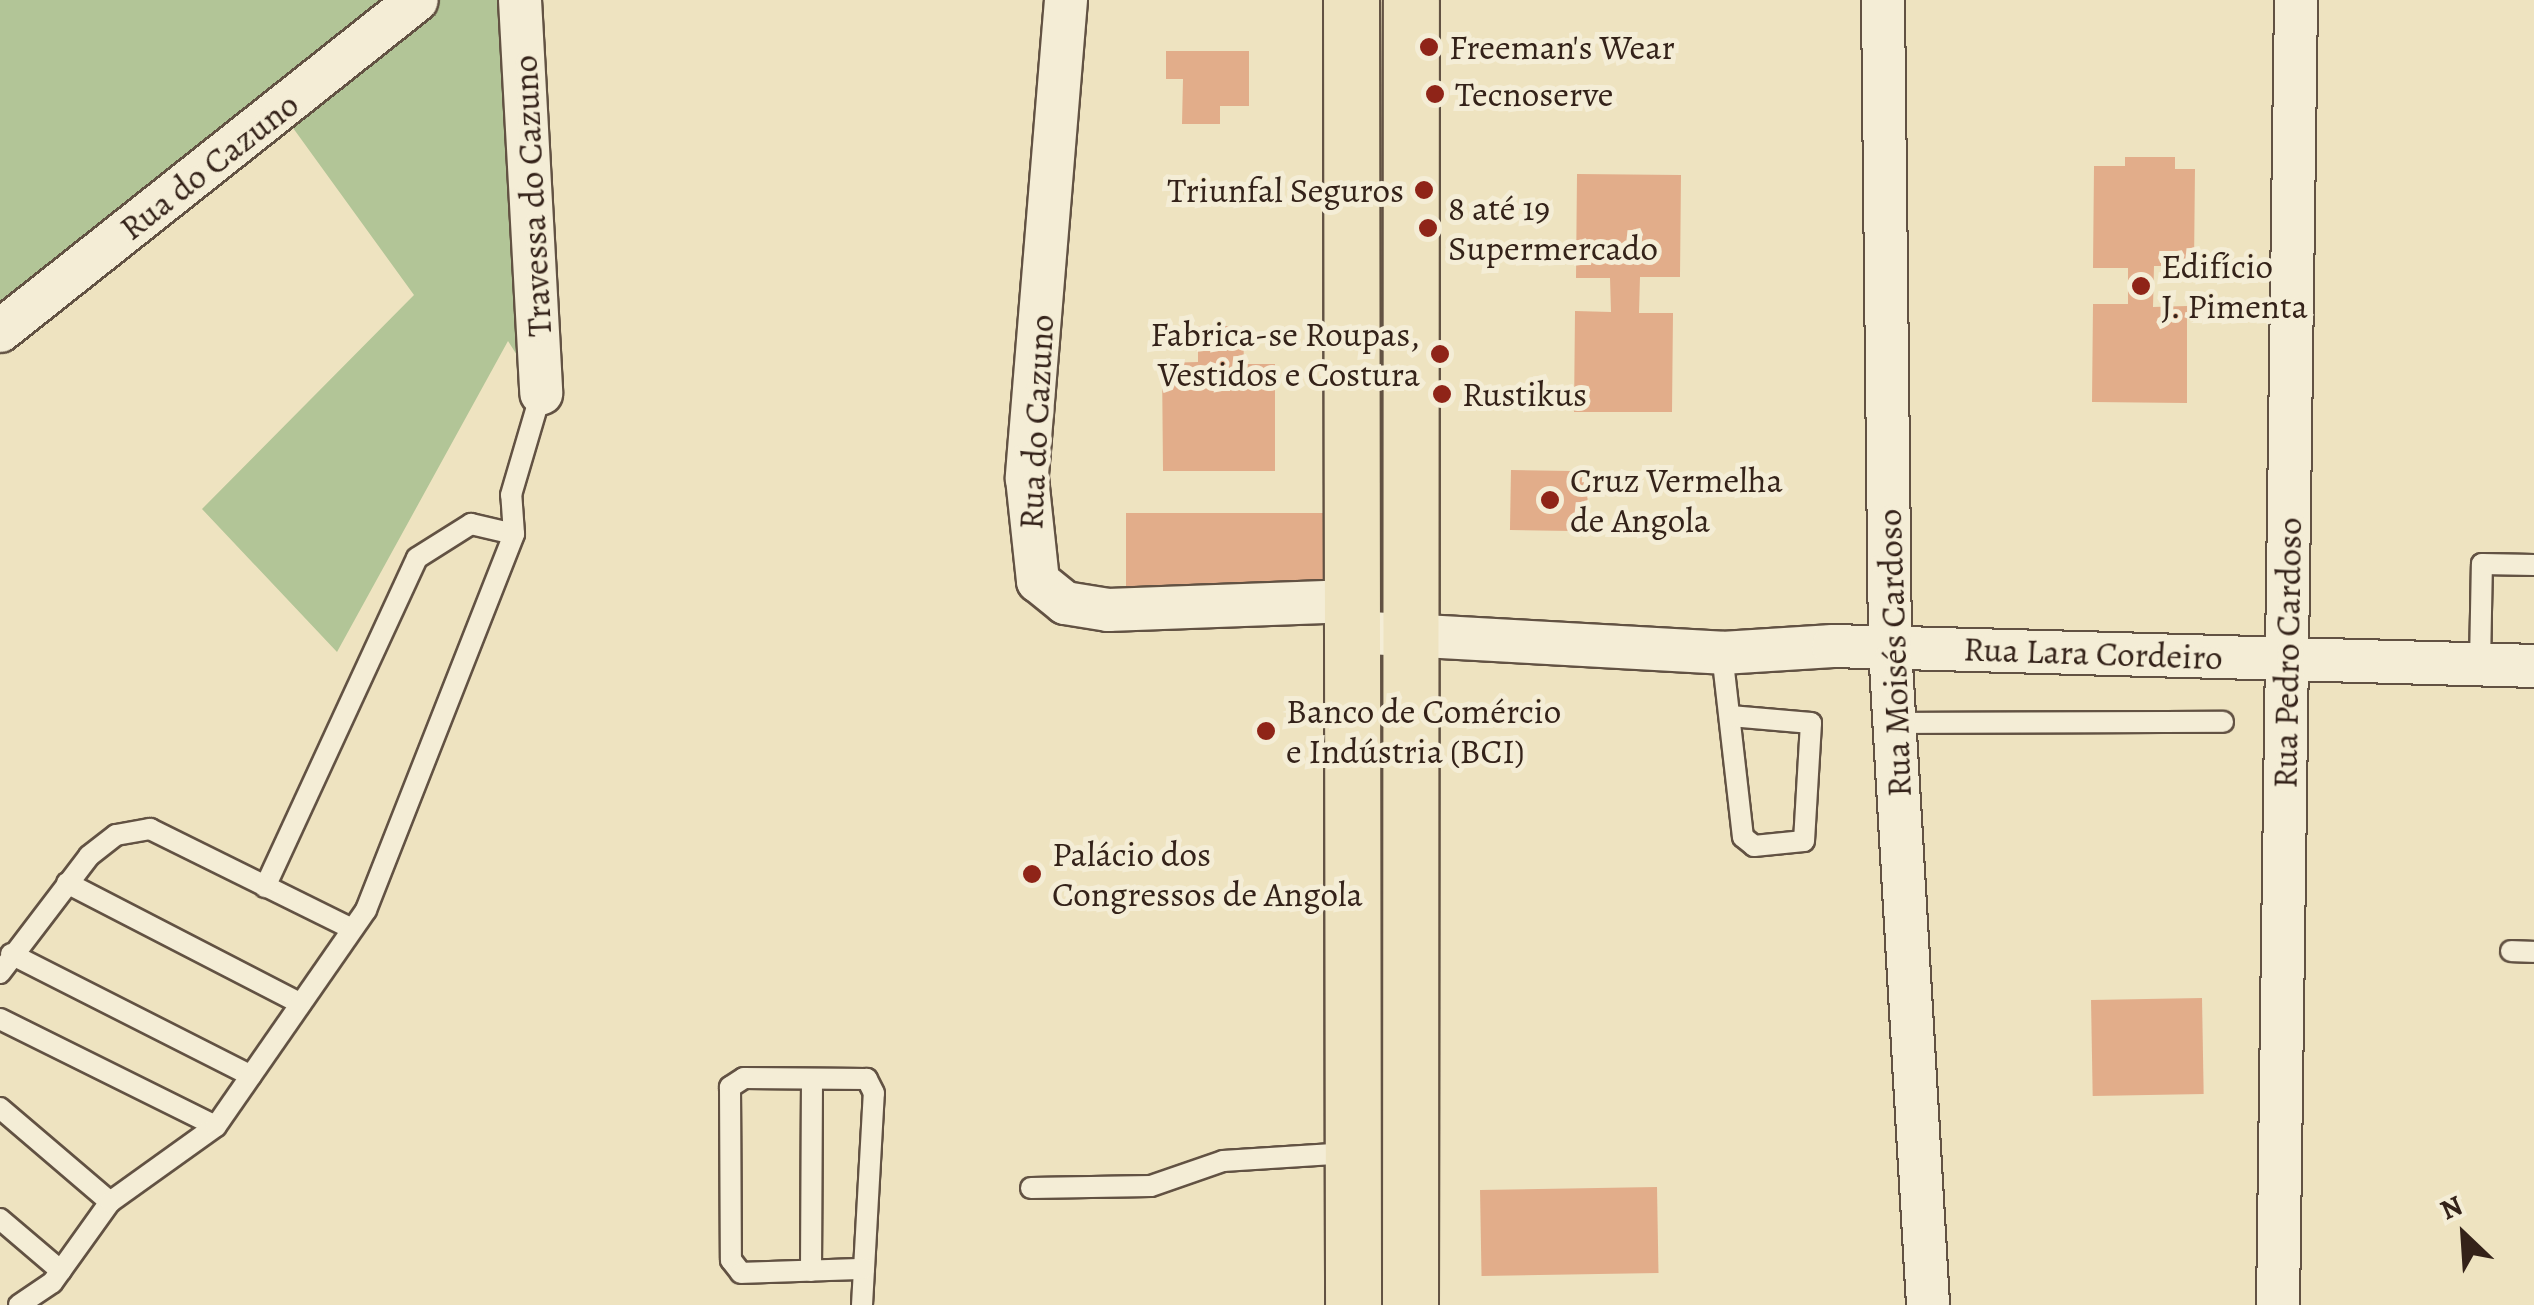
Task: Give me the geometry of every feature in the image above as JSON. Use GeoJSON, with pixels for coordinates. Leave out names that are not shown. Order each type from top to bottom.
{"type":"FeatureCollection","features":[{"type":"Feature","properties":{"kind":"main road"},"geometry":{"type":"LineString","coordinates":[[1351,0],[1353,1305]]}},
{"type":"Feature","properties":{"kind":"main road"},"geometry":{"type":"LineString","coordinates":[[1410,1305],[1411,0]]}},
{"type":"Feature","properties":{"kind":"street","name":"Rua do Cazuno"},"geometry":{"type":"LineString","coordinates":[[0,332],[418,0]]}},
{"type":"Feature","properties":{"kind":"street","name":"Travessa do Cazuno"},"geometry":{"type":"LineString","coordinates":[[520,0],[540,393]]}},
{"type":"Feature","properties":{"kind":"street","name":"Rua do Cazuno"},"geometry":{"type":"LineString","coordinates":[[1066,0],[1027,478],[1038,581],[1065,603],[1108,610],[1352,616]]}},
{"type":"Feature","properties":{"kind":"street","name":"Rua Moisés Cardoso"},"geometry":{"type":"LineString","coordinates":[[1883,0],[1890,648],[1928,1305]]}},
{"type":"Feature","properties":{"kind":"street","name":"Rua Pedro Cardoso"},"geometry":{"type":"LineString","coordinates":[[2278,1305],[2296,0]]}},
{"type":"Feature","properties":{"kind":"street","name":"Rua Lara Cordeiro"},"geometry":{"type":"LineString","coordinates":[[1352,616],[1410,634],[1722,653],[1890,648],[2534,666]]}},
{"type":"Feature","properties":{"kind":"lane"},"geometry":{"type":"LineString","coordinates":[[19,1305],[60,1271],[110,1202],[216,1126],[352,929],[514,534],[510,495],[540,393]]}},
{"type":"Feature","properties":{"kind":"lane"},"geometry":{"type":"LineString","coordinates":[[265,887],[417,558],[471,524],[514,534]]}},
{"type":"Feature","properties":{"kind":"lane"},"geometry":{"type":"LineString","coordinates":[[2480,664],[2482,564],[2534,565]]}},
{"type":"Feature","properties":{"kind":"lane"},"geometry":{"type":"LineString","coordinates":[[1722,653],[1743,838],[1754,846],[1804,841],[1811,723],[1730,716]]}},
{"type":"Feature","properties":{"kind":"lane"},"geometry":{"type":"LineString","coordinates":[[1896,723],[2222,722]]}},
{"type":"Feature","properties":{"kind":"lane"},"geometry":{"type":"LineString","coordinates":[[251,1076],[6,964],[68,883],[116,835],[150,829],[352,929]]}},
{"type":"Feature","properties":{"kind":"lane"},"geometry":{"type":"LineString","coordinates":[[68,883],[301,1004]]}},
{"type":"Feature","properties":{"kind":"lane"},"geometry":{"type":"LineString","coordinates":[[2510,952],[2534,952]]}},
{"type":"Feature","properties":{"kind":"lane"},"geometry":{"type":"LineString","coordinates":[[0,1019],[216,1126]]}},
{"type":"Feature","properties":{"kind":"lane"},"geometry":{"type":"LineString","coordinates":[[862,1305],[874,1093],[867,1079],[744,1078],[730,1087],[730,1260],[741,1272],[864,1269]]}},
{"type":"Feature","properties":{"kind":"lane"},"geometry":{"type":"LineString","coordinates":[[811,1270],[812,1078]]}},
{"type":"Feature","properties":{"kind":"lane"},"geometry":{"type":"LineString","coordinates":[[0,1108],[110,1202]]}},
{"type":"Feature","properties":{"kind":"lane"},"geometry":{"type":"LineString","coordinates":[[1031,1188],[1150,1186],[1211,1164],[1352,1152]]}},
{"type":"Feature","properties":{"kind":"lane"},"geometry":{"type":"LineString","coordinates":[[0,1219],[60,1271]]}},
{"type":"Feature","properties":{"kind":"green space"},"geometry":{"type":"Polygon","coordinates":[[[0,0],[520,0],[541,393],[508,341],[337,652],[202,509],[414,295],[280,110],[0,331],[0,0]]]}},
{"type":"Feature","properties":{"kind":"building"},"geometry":{"type":"Polygon","coordinates":[[[1166,51],[1249,51],[1249,106],[1220,106],[1220,124],[1182,124],[1183,79],[1166,79],[1166,51]]]}},
{"type":"Feature","properties":{"kind":"building","name":"Edifício J. Pimenta"},"geometry":{"type":"Polygon","coordinates":[[[2125,157],[2175,157],[2175,169],[2195,169],[2194,266],[2154,266],[2153,307],[2187,306],[2187,403],[2092,402],[2093,304],[2128,304],[2128,268],[2093,268],[2094,166],[2125,166],[2125,157]]]}},
{"type":"Feature","properties":{"kind":"building"},"geometry":{"type":"Polygon","coordinates":[[[1577,174],[1681,175],[1680,277],[1640,277],[1639,313],[1673,313],[1672,412],[1574,412],[1575,311],[1611,312],[1610,278],[1576,278],[1577,174]]]}},
{"type":"Feature","properties":{"kind":"building"},"geometry":{"type":"Polygon","coordinates":[[[1198,326],[1243,326],[1244,364],[1275,364],[1275,471],[1163,471],[1162,363],[1198,362],[1198,326]]]}},
{"type":"Feature","properties":{"kind":"building","name":"Cruz Vermelha de Angola"},"geometry":{"type":"Polygon","coordinates":[[[1511,470],[1588,471],[1587,531],[1510,530],[1511,470]]]}},
{"type":"Feature","properties":{"kind":"building"},"geometry":{"type":"Polygon","coordinates":[[[1126,513],[1326,513],[1326,594],[1126,594],[1126,513]]]}},
{"type":"Feature","properties":{"kind":"building"},"geometry":{"type":"Polygon","coordinates":[[[2202,998],[2204,1094],[2093,1096],[2091,1000],[2202,998]]]}},
{"type":"Feature","properties":{"kind":"building"},"geometry":{"type":"Polygon","coordinates":[[[1657,1187],[1659,1273],[1482,1276],[1480,1190],[1657,1187]]]}},
{"type":"Feature","properties":{"kind":"place","name":"Freeman's Wear"},"geometry":{"type":"Point","coordinates":[1429,47]}},
{"type":"Feature","properties":{"kind":"place","name":"Tecnoserve"},"geometry":{"type":"Point","coordinates":[1435,94]}},
{"type":"Feature","properties":{"kind":"place","name":"Triunfal Seguros"},"geometry":{"type":"Point","coordinates":[1424,190]}},
{"type":"Feature","properties":{"kind":"place","name":"8 até 19 Supermercado"},"geometry":{"type":"Point","coordinates":[1428,228]}},
{"type":"Feature","properties":{"kind":"place","name":"Edifício J. Pimenta"},"geometry":{"type":"Point","coordinates":[2141,286]}},
{"type":"Feature","properties":{"kind":"place","name":"Fabrica-se Roupas, Vestidos e Costura"},"geometry":{"type":"Point","coordinates":[1440,354]}},
{"type":"Feature","properties":{"kind":"place","name":"Rustikus"},"geometry":{"type":"Point","coordinates":[1442,394]}},
{"type":"Feature","properties":{"kind":"place","name":"Cruz Vermelha de Angola"},"geometry":{"type":"Point","coordinates":[1550,500]}},
{"type":"Feature","properties":{"kind":"place","name":"Banco de Comércio e Indústria (BCI)"},"geometry":{"type":"Point","coordinates":[1266,731]}},
{"type":"Feature","properties":{"kind":"place","name":"Palácio dos Congressos de Angola"},"geometry":{"type":"Point","coordinates":[1032,874]}}]}
